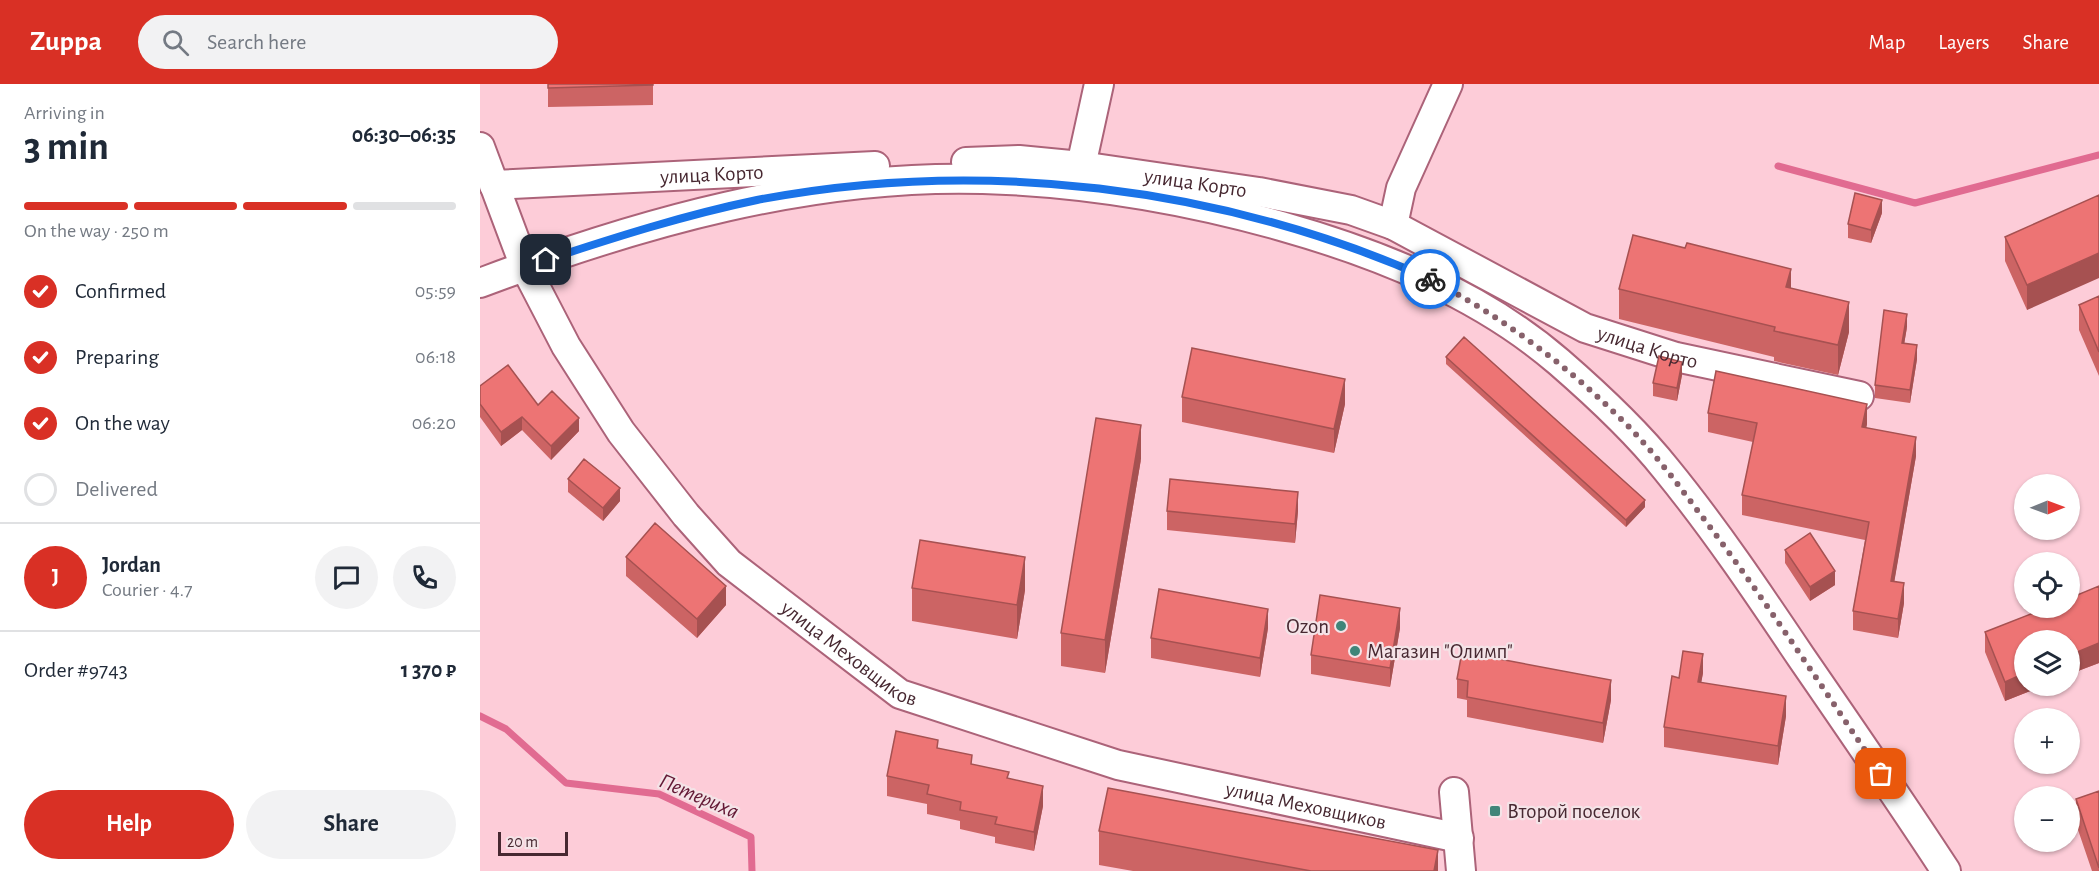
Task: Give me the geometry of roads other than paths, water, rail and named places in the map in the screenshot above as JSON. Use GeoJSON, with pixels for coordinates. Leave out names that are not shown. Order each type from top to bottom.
{"type":"FeatureCollection","features":[{"type":"Feature","properties":{"kind":"street"},"geometry":{"type":"LineString","coordinates":[[1081,166],[1099,84]]}},
{"type":"Feature","properties":{"kind":"street"},"geometry":{"type":"LineString","coordinates":[[1393,225],[1401,188],[1448,84]]}},
{"type":"Feature","properties":{"kind":"street","name":"улица Меховщиков"},"geometry":{"type":"LineString","coordinates":[[480,147],[525,267],[566,346],[621,432],[686,515],[729,563],[900,694],[1118,765],[1459,838]]}},
{"type":"Feature","properties":{"kind":"street","name":"улица Корто"},"geometry":{"type":"LineString","coordinates":[[494,184],[1019,159],[1081,166],[1291,198],[1351,210],[1393,225],[1585,328],[1676,357],[1859,396]]}},
{"type":"Feature","properties":{"kind":"street"},"geometry":{"type":"LineString","coordinates":[[480,284],[642,229],[757,200],[861,185],[981,179],[1041,183],[1160,197],[1204,206],[1349,247],[1428,279],[1471,300],[1554,358],[1629,428],[1665,467],[1740,567],[1946,871]]}},
{"type":"Feature","properties":{"kind":"street"},"geometry":{"type":"LineString","coordinates":[[1454,792],[1461,871]]}},
{"type":"Feature","properties":{"kind":"waterway"},"geometry":{"type":"LineString","coordinates":[[1778,166],[1915,203],[2099,155]]}},
{"type":"Feature","properties":{"kind":"waterway","name":"Петериха"},"geometry":{"type":"LineString","coordinates":[[480,716],[506,729],[566,783],[659,794],[751,837],[752,871]]}},
{"type":"Feature","properties":{"kind":"place","name":"Ozon"},"geometry":{"type":"Point","coordinates":[1341,626]}},
{"type":"Feature","properties":{"kind":"place","name":"Магазин \"Олимп\""},"geometry":{"type":"Point","coordinates":[1355,651]}},
{"type":"Feature","properties":{"kind":"place","name":"Второй поселок"},"geometry":{"type":"Point","coordinates":[1495,811]}}]}
